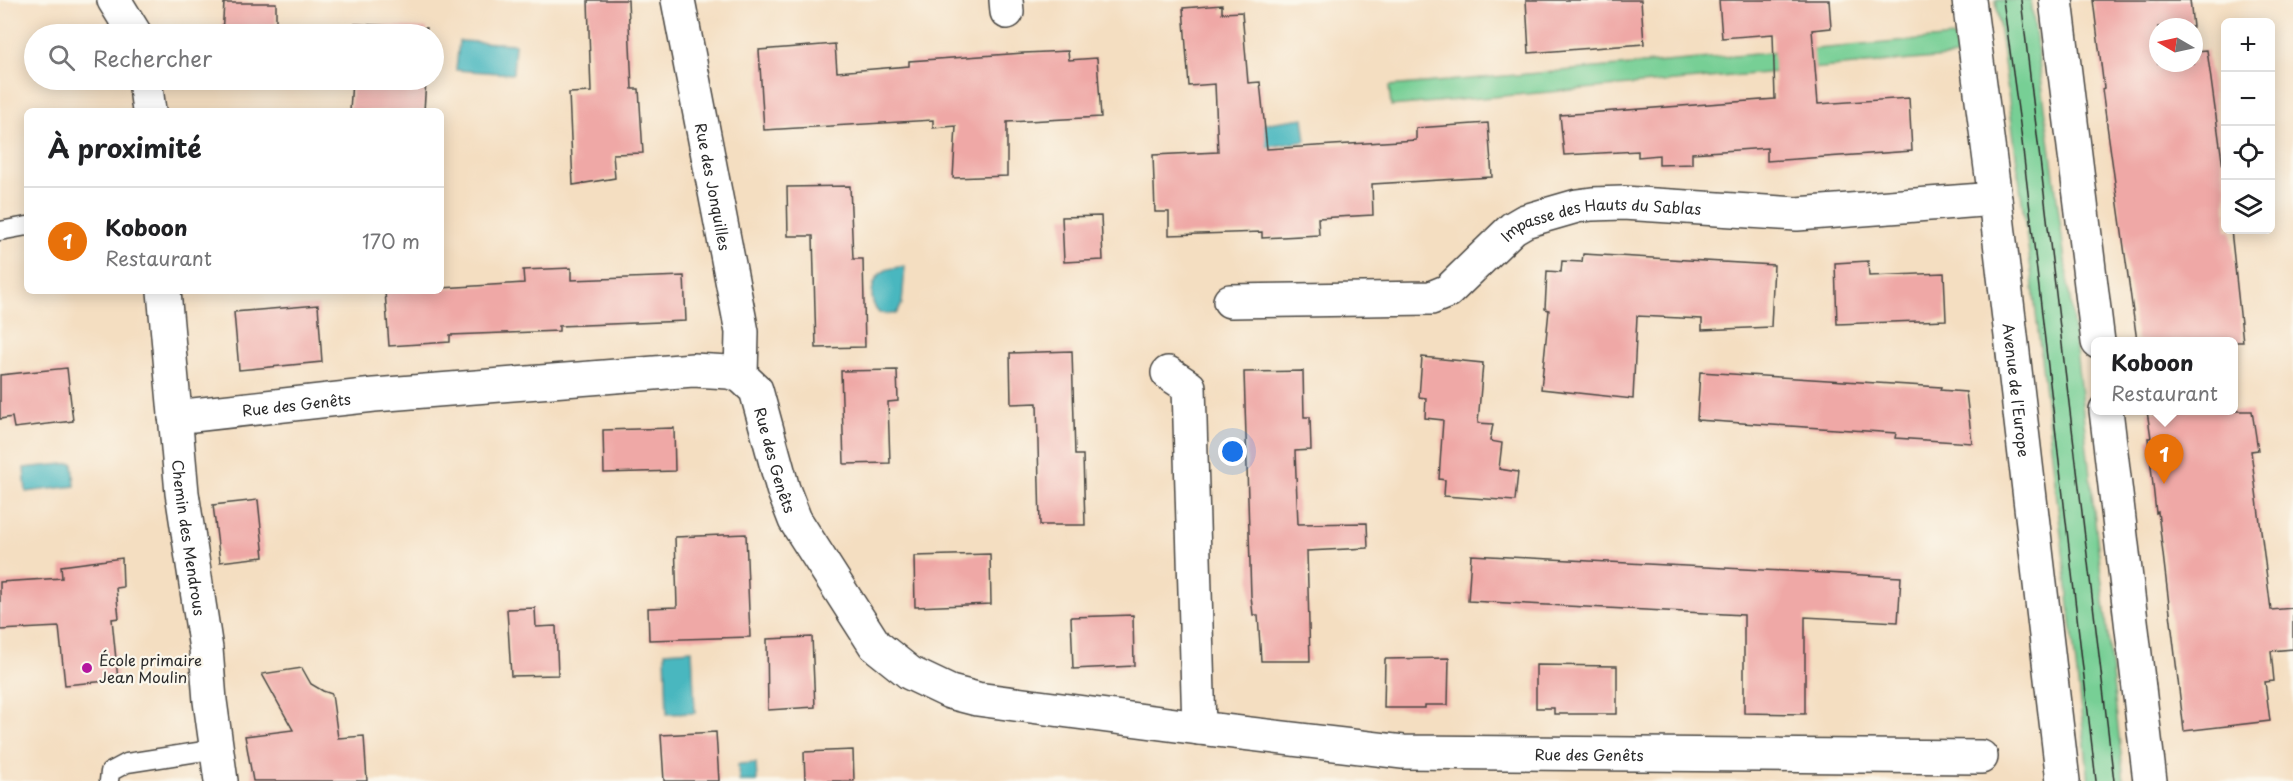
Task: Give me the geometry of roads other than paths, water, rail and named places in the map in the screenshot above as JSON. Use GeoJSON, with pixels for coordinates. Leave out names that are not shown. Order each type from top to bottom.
{"type":"FeatureCollection","features":[{"type":"Feature","properties":{"kind":"street"},"geometry":{"type":"LineString","coordinates":[[114,0],[129,24]]}},
{"type":"Feature","properties":{"kind":"street","name":"Rue des Jonquilles"},"geometry":{"type":"LineString","coordinates":[[678,0],[742,332],[741,376]]}},
{"type":"Feature","properties":{"kind":"street","name":"Avenue de l'Europe"},"geometry":{"type":"LineString","coordinates":[[1969,0],[1995,199],[2063,781]]}},
{"type":"Feature","properties":{"kind":"street"},"geometry":{"type":"LineString","coordinates":[[2056,0],[2097,337]]}},
{"type":"Feature","properties":{"kind":"street"},"geometry":{"type":"LineString","coordinates":[[146,90],[149,108]]}},
{"type":"Feature","properties":{"kind":"street","name":"Impasse des Hauts du Sablas"},"geometry":{"type":"LineString","coordinates":[[1230,301],[1431,298],[1448,291],[1513,228],[1525,221],[1577,206],[1623,203],[1797,214],[1995,199]]}},
{"type":"Feature","properties":{"kind":"street","name":"Chemin des Mendrous"},"geometry":{"type":"LineString","coordinates":[[164,294],[182,493],[206,649],[221,781]]}},
{"type":"Feature","properties":{"kind":"street","name":"Rue des Genêts"},"geometry":{"type":"LineString","coordinates":[[176,417],[374,395],[693,369],[729,372],[741,376],[756,390],[783,489],[795,520],[875,645],[910,673],[950,692],[977,699],[1403,752],[1981,757]]}},
{"type":"Feature","properties":{"kind":"street"},"geometry":{"type":"LineString","coordinates":[[1168,373],[1189,387],[1199,728]]}},
{"type":"Feature","properties":{"kind":"street"},"geometry":{"type":"LineString","coordinates":[[2106,415],[2150,781]]}},
{"type":"Feature","properties":{"kind":"lane"},"geometry":{"type":"LineString","coordinates":[[0,231],[24,227]]}},
{"type":"Feature","properties":{"kind":"lane"},"geometry":{"type":"LineString","coordinates":[[109,781],[110,772],[128,763],[217,748]]}},
{"type":"Feature","properties":{"kind":"water"},"geometry":{"type":"Polygon","coordinates":[[[459,41],[515,44],[513,74],[456,70],[459,41]]]}},
{"type":"Feature","properties":{"kind":"water"},"geometry":{"type":"Polygon","coordinates":[[[1303,118],[1306,141],[1250,150],[1247,126],[1303,118]]]}},
{"type":"Feature","properties":{"kind":"water"},"geometry":{"type":"Polygon","coordinates":[[[905,266],[902,304],[896,314],[879,313],[872,296],[877,278],[886,270],[905,266]]]}},
{"type":"Feature","properties":{"kind":"water"},"geometry":{"type":"Polygon","coordinates":[[[73,463],[75,486],[26,492],[24,468],[73,463]]]}},
{"type":"Feature","properties":{"kind":"water"},"geometry":{"type":"Polygon","coordinates":[[[692,650],[695,713],[667,714],[665,652],[692,650]]]}},
{"type":"Feature","properties":{"kind":"water"},"geometry":{"type":"Polygon","coordinates":[[[756,763],[757,781],[739,781],[738,764],[756,763]]]}},
{"type":"Feature","properties":{"kind":"tram line"},"geometry":{"type":"LineString","coordinates":[[2003,0],[2020,124],[2096,781]]}},
{"type":"Feature","properties":{"kind":"tram line"},"geometry":{"type":"LineString","coordinates":[[2021,0],[2114,781]]}},
{"type":"Feature","properties":{"kind":"place","name":"Koboon"},"geometry":{"type":"Point","coordinates":[2164,484]}},
{"type":"Feature","properties":{"kind":"place","name":"École primaire Jean Moulin"},"geometry":{"type":"Point","coordinates":[87,668]}}]}
